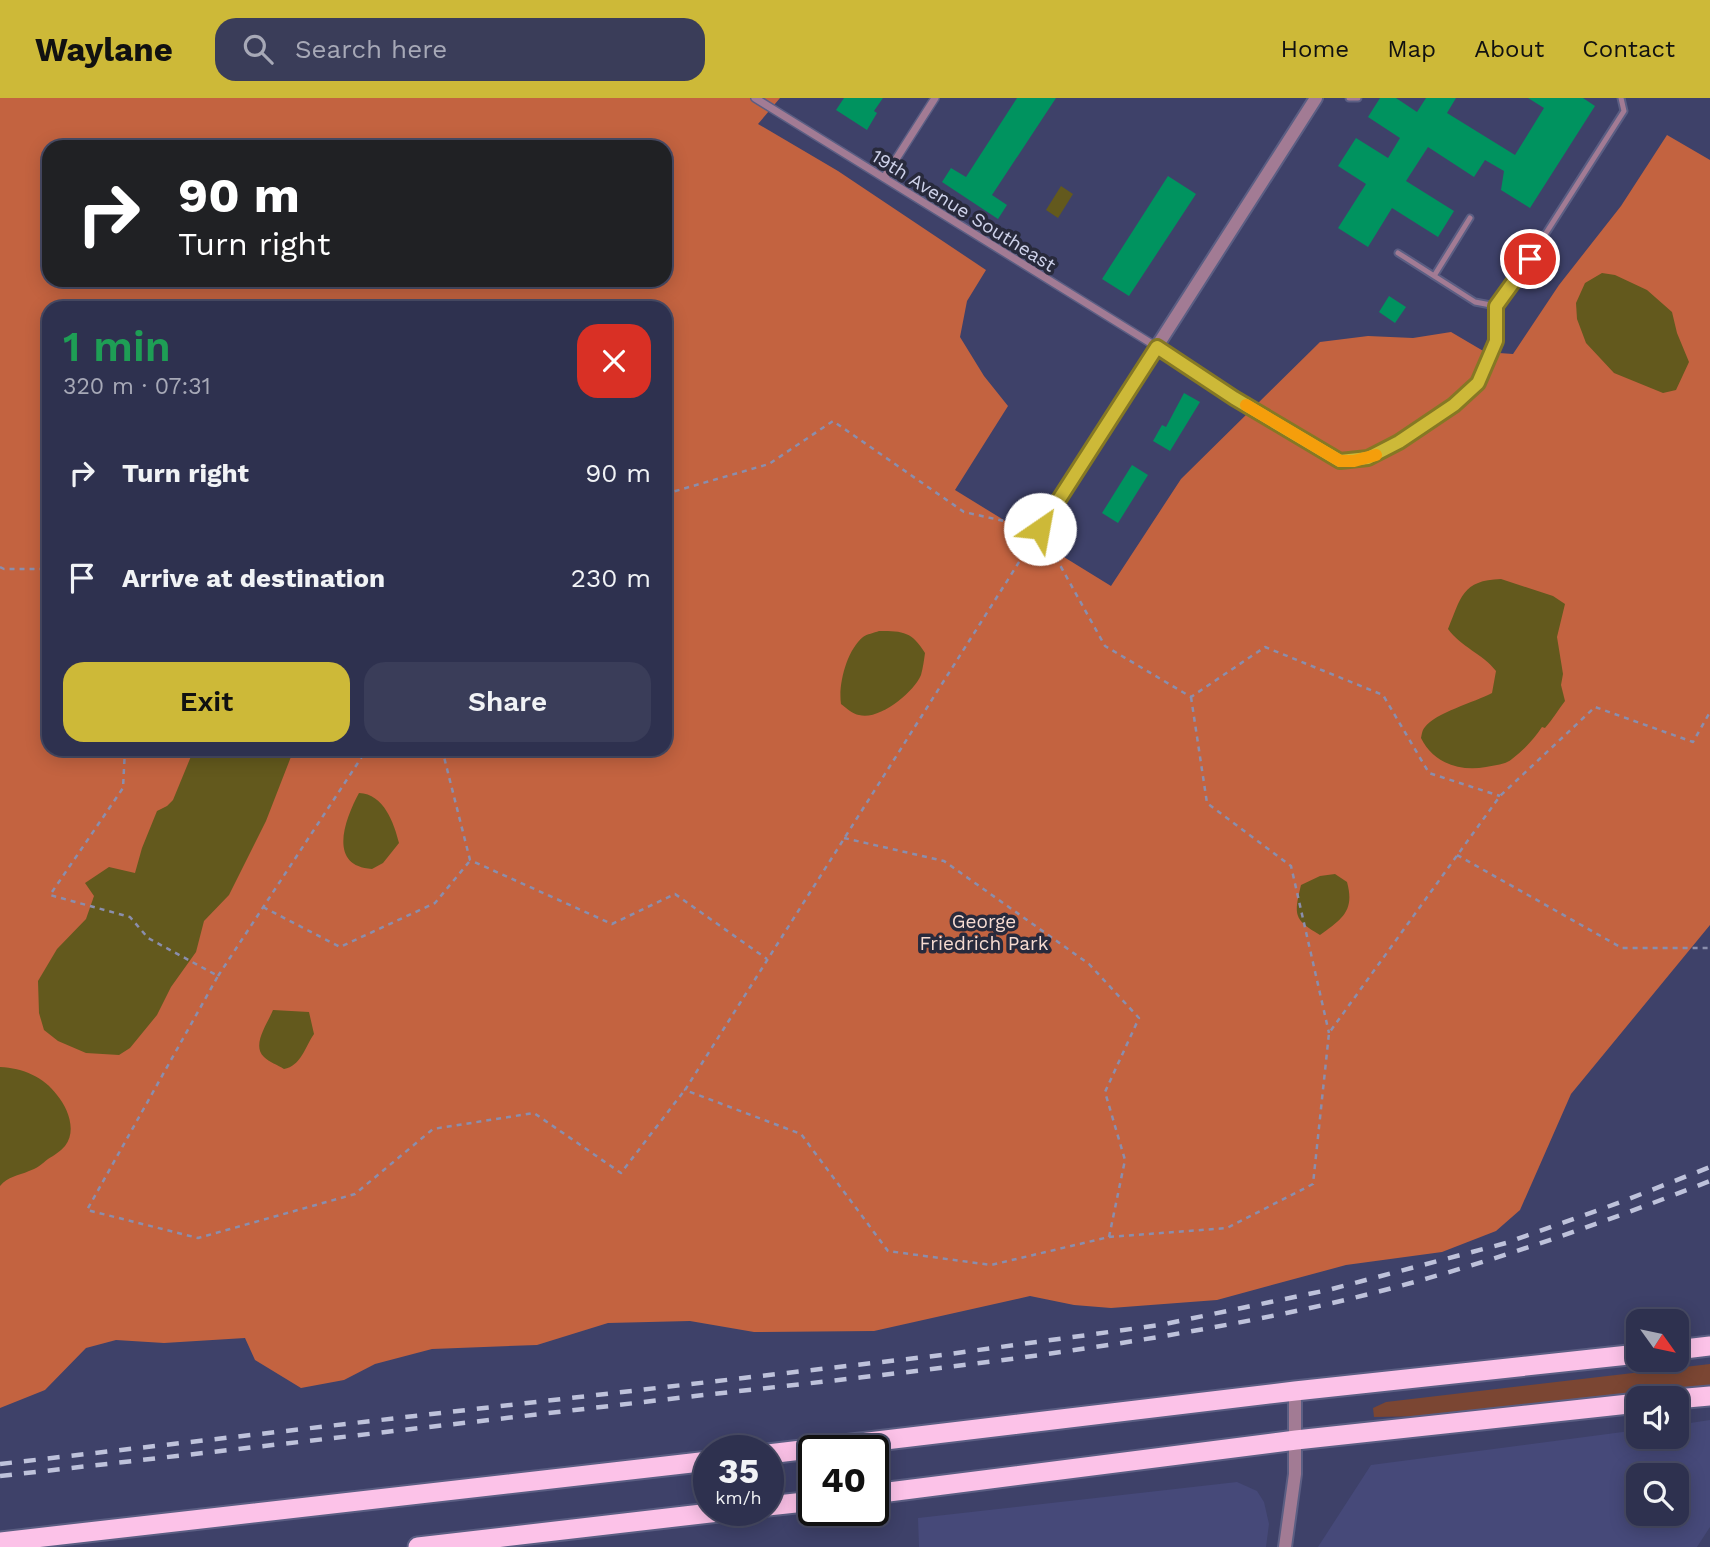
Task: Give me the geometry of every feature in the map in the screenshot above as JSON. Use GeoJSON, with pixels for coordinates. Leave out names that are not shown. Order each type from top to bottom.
{"type":"FeatureCollection","features":[{"type":"Feature","properties":{"kind":"highway"},"geometry":{"type":"LineString","coordinates":[[1689,1348],[1710,1346]]}},
{"type":"Feature","properties":{"kind":"highway"},"geometry":{"type":"LineString","coordinates":[[784,1452],[1295,1391],[1626,1355]]}},
{"type":"Feature","properties":{"kind":"highway"},"geometry":{"type":"LineString","coordinates":[[1689,1398],[1710,1396]]}},
{"type":"Feature","properties":{"kind":"highway"},"geometry":{"type":"LineString","coordinates":[[889,1492],[1296,1440],[1626,1405]]}},
{"type":"Feature","properties":{"kind":"highway"},"geometry":{"type":"LineString","coordinates":[[0,1542],[693,1463]]}},
{"type":"Feature","properties":{"kind":"highway"},"geometry":{"type":"LineString","coordinates":[[418,1547],[693,1515]]}},
{"type":"Feature","properties":{"kind":"street","name":"19th Avenue Southeast"},"geometry":{"type":"LineString","coordinates":[[755,98],[1157,347]]}},
{"type":"Feature","properties":{"kind":"street"},"geometry":{"type":"LineString","coordinates":[[884,178],[935,98]]}},
{"type":"Feature","properties":{"kind":"street"},"geometry":{"type":"LineString","coordinates":[[1040,529],[1317,98]]}},
{"type":"Feature","properties":{"kind":"street"},"geometry":{"type":"LineString","coordinates":[[1285,1547],[1295,1474],[1295,1391]]}},
{"type":"Feature","properties":{"kind":"lane"},"geometry":{"type":"LineString","coordinates":[[1349,98],[1358,98]]}},
{"type":"Feature","properties":{"kind":"lane"},"geometry":{"type":"LineString","coordinates":[[1157,347],[1234,398],[1340,461],[1368,458],[1399,442],[1454,405],[1478,383],[1496,341],[1496,306],[1516,280],[1624,111],[1621,98]]}},
{"type":"Feature","properties":{"kind":"lane"},"geometry":{"type":"LineString","coordinates":[[1434,276],[1470,218]]}},
{"type":"Feature","properties":{"kind":"lane"},"geometry":{"type":"LineString","coordinates":[[1398,253],[1475,302],[1496,306]]}},
{"type":"Feature","properties":{"kind":"path"},"geometry":{"type":"LineString","coordinates":[[672,492],[769,464],[833,421],[964,512],[1040,529],[1105,646],[1191,697]]}},
{"type":"Feature","properties":{"kind":"path"},"geometry":{"type":"LineString","coordinates":[[362,756],[218,976],[87,1210],[198,1238],[355,1195],[433,1129],[534,1113],[621,1173],[685,1090],[1040,529]]}},
{"type":"Feature","properties":{"kind":"path"},"geometry":{"type":"LineString","coordinates":[[0,567],[42,569]]}},
{"type":"Feature","properties":{"kind":"path"},"geometry":{"type":"LineString","coordinates":[[1191,697],[1265,647],[1383,695],[1429,773],[1500,796]]}},
{"type":"Feature","properties":{"kind":"path"},"geometry":{"type":"LineString","coordinates":[[685,1090],[802,1134],[888,1251],[991,1265],[1108,1237],[1227,1228],[1313,1184],[1329,1033],[1292,866],[1207,803],[1191,697]]}},
{"type":"Feature","properties":{"kind":"path"},"geometry":{"type":"LineString","coordinates":[[1329,1033],[1500,796],[1595,707],[1693,742],[1710,712]]}},
{"type":"Feature","properties":{"kind":"path"},"geometry":{"type":"LineString","coordinates":[[125,756],[123,788],[50,895],[130,917],[148,938],[218,976]]}},
{"type":"Feature","properties":{"kind":"path"},"geometry":{"type":"LineString","coordinates":[[444,756],[470,860]]}},
{"type":"Feature","properties":{"kind":"path"},"geometry":{"type":"LineString","coordinates":[[844,838],[944,861],[1089,964],[1139,1018],[1105,1092],[1125,1160],[1108,1237]]}},
{"type":"Feature","properties":{"kind":"path"},"geometry":{"type":"LineString","coordinates":[[1457,855],[1622,948],[1710,948]]}},
{"type":"Feature","properties":{"kind":"path"},"geometry":{"type":"LineString","coordinates":[[470,860],[612,924],[675,894],[767,959]]}},
{"type":"Feature","properties":{"kind":"path"},"geometry":{"type":"LineString","coordinates":[[263,907],[340,947],[435,903],[470,860]]}},
{"type":"Feature","properties":{"kind":"shaded area"},"geometry":{"type":"Polygon","coordinates":[[[1061,186],[1073,194],[1058,218],[1046,210],[1061,186]]]}},
{"type":"Feature","properties":{"kind":"shaded area"},"geometry":{"type":"Polygon","coordinates":[[[1602,273],[1615,275],[1647,290],[1672,312],[1689,362],[1676,390],[1663,393],[1614,373],[1586,343],[1577,319],[1576,303],[1585,283],[1602,273]]]}},
{"type":"Feature","properties":{"kind":"shaded area"},"geometry":{"type":"Polygon","coordinates":[[[1501,579],[1553,596],[1565,604],[1557,637],[1565,701],[1545,728],[1542,727],[1521,752],[1509,761],[1476,768],[1457,767],[1440,759],[1426,747],[1421,738],[1423,729],[1437,717],[1492,693],[1496,671],[1448,629],[1460,600],[1471,587],[1488,580],[1501,579]]]}},
{"type":"Feature","properties":{"kind":"shaded area"},"geometry":{"type":"Polygon","coordinates":[[[879,631],[901,632],[916,641],[925,653],[922,672],[917,682],[895,704],[876,714],[859,715],[841,704],[842,677],[857,643],[865,636],[879,631]]]}},
{"type":"Feature","properties":{"kind":"shaded area"},"geometry":{"type":"Polygon","coordinates":[[[191,756],[291,756],[266,821],[229,895],[204,921],[196,952],[171,987],[157,1015],[130,1048],[119,1055],[86,1053],[58,1041],[44,1030],[39,1013],[38,981],[57,949],[86,919],[94,896],[85,883],[109,867],[135,873],[157,811],[173,800],[191,756]]]}},
{"type":"Feature","properties":{"kind":"shaded area"},"geometry":{"type":"Polygon","coordinates":[[[359,793],[375,798],[381,804],[391,819],[399,843],[383,863],[372,869],[358,866],[349,860],[344,850],[345,828],[359,793]]]}},
{"type":"Feature","properties":{"kind":"shaded area"},"geometry":{"type":"Polygon","coordinates":[[[1335,874],[1347,882],[1348,907],[1335,924],[1320,935],[1305,925],[1298,915],[1297,903],[1301,885],[1320,876],[1335,874]]]}},
{"type":"Feature","properties":{"kind":"shaded area"},"geometry":{"type":"Polygon","coordinates":[[[273,1010],[309,1012],[314,1034],[299,1060],[284,1069],[260,1052],[260,1040],[273,1010]]]}},
{"type":"Feature","properties":{"kind":"shaded area"},"geometry":{"type":"Polygon","coordinates":[[[0,1067],[17,1069],[46,1083],[65,1106],[71,1127],[69,1140],[61,1150],[37,1168],[10,1178],[0,1186],[0,1067]]]}},
{"type":"Feature","properties":{"kind":"shaded area"},"geometry":{"type":"Polygon","coordinates":[[[1710,1364],[1710,1385],[1626,1386],[1626,1394],[1432,1416],[1374,1417],[1373,1408],[1386,1402],[1642,1372],[1689,1372],[1689,1366],[1710,1364]]]}},
{"type":"Feature","properties":{"kind":"shaded area"},"geometry":{"type":"Polygon","coordinates":[[[1710,1420],[1710,1527],[1697,1547],[1318,1547],[1371,1465],[1626,1432],[1626,1449],[1689,1449],[1689,1423],[1710,1420]]]}},
{"type":"Feature","properties":{"kind":"shaded area"},"geometry":{"type":"Polygon","coordinates":[[[1237,1482],[1257,1491],[1264,1502],[1269,1524],[1266,1547],[919,1547],[918,1518],[1237,1482]]]}},
{"type":"Feature","properties":{"kind":"green space","name":"George Friedrich Park"},"geometry":{"type":"Polygon","coordinates":[[[0,98],[780,98],[758,124],[838,171],[986,270],[967,301],[960,337],[984,376],[1008,406],[955,490],[1111,586],[1181,479],[1320,342],[1368,336],[1413,338],[1451,332],[1485,352],[1513,354],[1559,285],[1621,206],[1667,135],[1710,160],[1710,925],[1571,1094],[1520,1210],[1496,1231],[1442,1252],[1346,1265],[1217,1300],[1111,1308],[1074,1305],[1030,1296],[874,1331],[754,1332],[690,1321],[608,1323],[537,1345],[432,1349],[375,1364],[344,1380],[301,1388],[255,1360],[245,1338],[164,1343],[116,1340],[86,1348],[45,1390],[0,1408],[0,98]]]}},
{"type":"Feature","properties":{"kind":"building"},"geometry":{"type":"Polygon","coordinates":[[[844,98],[883,98],[874,111],[877,113],[867,130],[836,110],[844,98]]]}},
{"type":"Feature","properties":{"kind":"building"},"geometry":{"type":"Polygon","coordinates":[[[1017,98],[1056,98],[992,195],[1007,205],[998,219],[942,182],[951,168],[966,177],[1017,98]]]}},
{"type":"Feature","properties":{"kind":"building"},"geometry":{"type":"Polygon","coordinates":[[[1380,98],[1396,98],[1417,112],[1426,98],[1456,98],[1447,113],[1515,155],[1544,108],[1528,98],[1583,98],[1595,106],[1530,208],[1501,190],[1504,171],[1485,160],[1474,177],[1428,147],[1406,181],[1454,211],[1438,237],[1392,208],[1368,247],[1338,228],[1366,184],[1338,166],[1356,138],[1388,158],[1400,138],[1368,117],[1380,98]]]}},
{"type":"Feature","properties":{"kind":"building"},"geometry":{"type":"Polygon","coordinates":[[[1168,176],[1196,194],[1129,296],[1102,279],[1168,176]]]}},
{"type":"Feature","properties":{"kind":"building"},"geometry":{"type":"Polygon","coordinates":[[[1389,296],[1406,307],[1395,323],[1379,312],[1389,296]]]}},
{"type":"Feature","properties":{"kind":"building"},"geometry":{"type":"Polygon","coordinates":[[[1184,393],[1200,402],[1170,451],[1153,441],[1162,425],[1166,427],[1184,393]]]}},
{"type":"Feature","properties":{"kind":"building"},"geometry":{"type":"Polygon","coordinates":[[[1132,465],[1148,475],[1118,523],[1102,513],[1132,465]]]}},
{"type":"Feature","properties":{"kind":"railway"},"geometry":{"type":"LineString","coordinates":[[0,1464],[942,1355],[1160,1325],[1328,1290],[1506,1243],[1710,1167]]}},
{"type":"Feature","properties":{"kind":"railway"},"geometry":{"type":"LineString","coordinates":[[0,1476],[927,1370],[1158,1337],[1310,1308],[1412,1283],[1562,1236],[1710,1181]]}},
{"type":"Feature","properties":{"kind":"slow traffic"},"geometry":{"type":"LineString","coordinates":[[1246,405],[1340,461],[1354,461],[1376,455]]}},
{"type":"Feature","properties":{"kind":"route"},"geometry":{"type":"LineString","coordinates":[[1040,529],[1157,347],[1234,398],[1340,461],[1368,458],[1399,442],[1454,405],[1478,383],[1496,341],[1496,306],[1530,259]]}}]}
